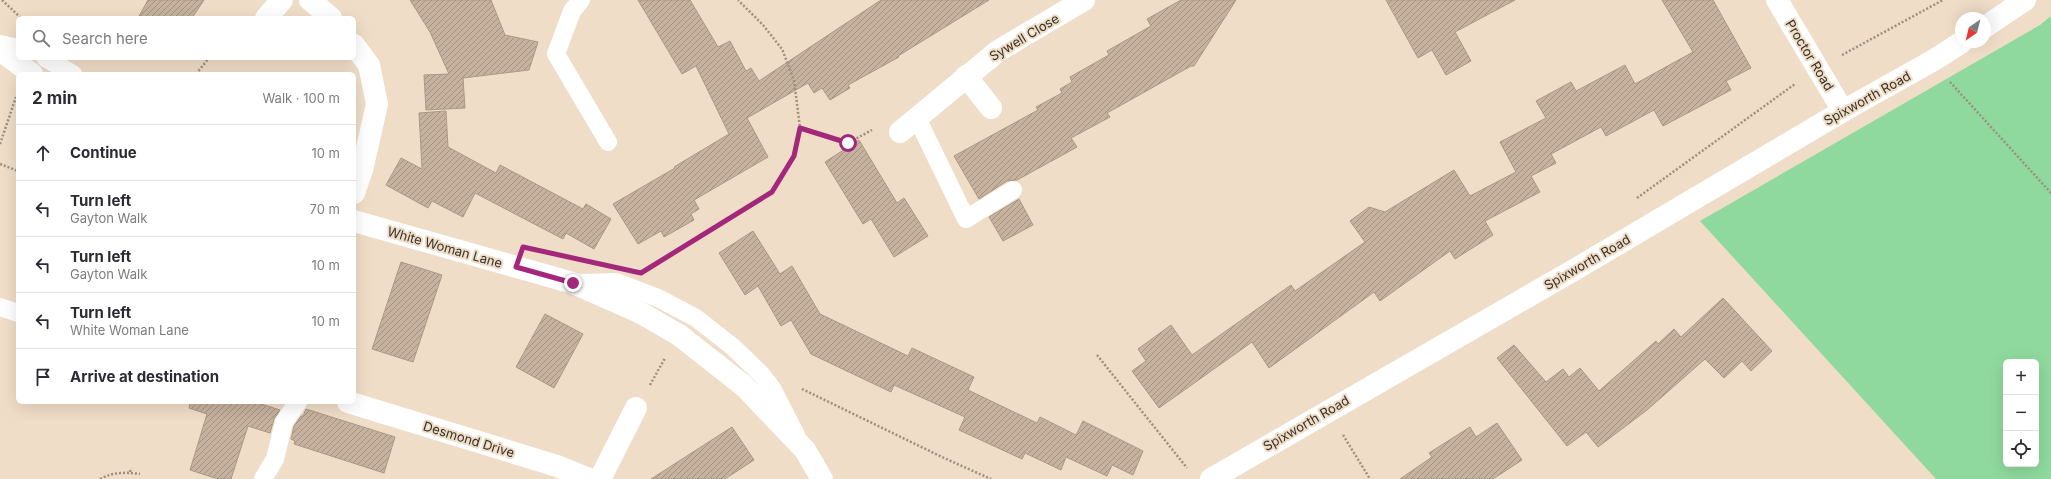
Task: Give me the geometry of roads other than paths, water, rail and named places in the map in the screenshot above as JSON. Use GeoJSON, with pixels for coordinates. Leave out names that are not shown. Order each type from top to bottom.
{"type":"FeatureCollection","features":[{"type":"Feature","properties":{"kind":"street"},"geometry":{"type":"LineString","coordinates":[[268,16],[282,0]]}},
{"type":"Feature","properties":{"kind":"street"},"geometry":{"type":"LineString","coordinates":[[310,0],[329,16]]}},
{"type":"Feature","properties":{"kind":"street","name":"Sywell Close"},"geometry":{"type":"LineString","coordinates":[[900,132],[998,51],[1084,0]]}},
{"type":"Feature","properties":{"kind":"street","name":"Proctor Road"},"geometry":{"type":"LineString","coordinates":[[1777,0],[1843,111]]}},
{"type":"Feature","properties":{"kind":"street"},"geometry":{"type":"LineString","coordinates":[[1991,23],[2025,0]]}},
{"type":"Feature","properties":{"kind":"street","name":"Spixworth Road"},"geometry":{"type":"LineString","coordinates":[[1211,479],[1328,410],[1574,270],[1955,46]]}},
{"type":"Feature","properties":{"kind":"street"},"geometry":{"type":"LineString","coordinates":[[356,48],[369,65],[377,104],[362,170],[356,187]]}},
{"type":"Feature","properties":{"kind":"street"},"geometry":{"type":"LineString","coordinates":[[0,50],[29,72]]}},
{"type":"Feature","properties":{"kind":"street"},"geometry":{"type":"LineString","coordinates":[[966,76],[991,108]]}},
{"type":"Feature","properties":{"kind":"street","name":"White Woman Lane"},"geometry":{"type":"LineString","coordinates":[[356,222],[573,283],[641,313],[679,335],[744,386],[805,450],[822,479]]}},
{"type":"Feature","properties":{"kind":"street","name":"Desmond Drive"},"geometry":{"type":"LineString","coordinates":[[355,404],[557,466],[589,479]]}},
{"type":"Feature","properties":{"kind":"street"},"geometry":{"type":"LineString","coordinates":[[600,479],[636,408]]}},
{"type":"Feature","properties":{"kind":"lane"},"geometry":{"type":"LineString","coordinates":[[581,0],[572,11],[556,54],[608,142]]}},
{"type":"Feature","properties":{"kind":"lane"},"geometry":{"type":"LineString","coordinates":[[0,44],[16,48]]}},
{"type":"Feature","properties":{"kind":"lane"},"geometry":{"type":"LineString","coordinates":[[48,60],[70,72]]}},
{"type":"Feature","properties":{"kind":"lane"},"geometry":{"type":"LineString","coordinates":[[917,118],[966,219],[1013,190]]}},
{"type":"Feature","properties":{"kind":"lane"},"geometry":{"type":"LineString","coordinates":[[573,283],[616,282],[664,302],[696,318],[733,347],[761,374],[772,388],[805,450]]}},
{"type":"Feature","properties":{"kind":"lane"},"geometry":{"type":"LineString","coordinates":[[0,307],[16,312]]}},
{"type":"Feature","properties":{"kind":"lane"},"geometry":{"type":"LineString","coordinates":[[263,479],[275,459],[284,422],[297,404]]}}]}
